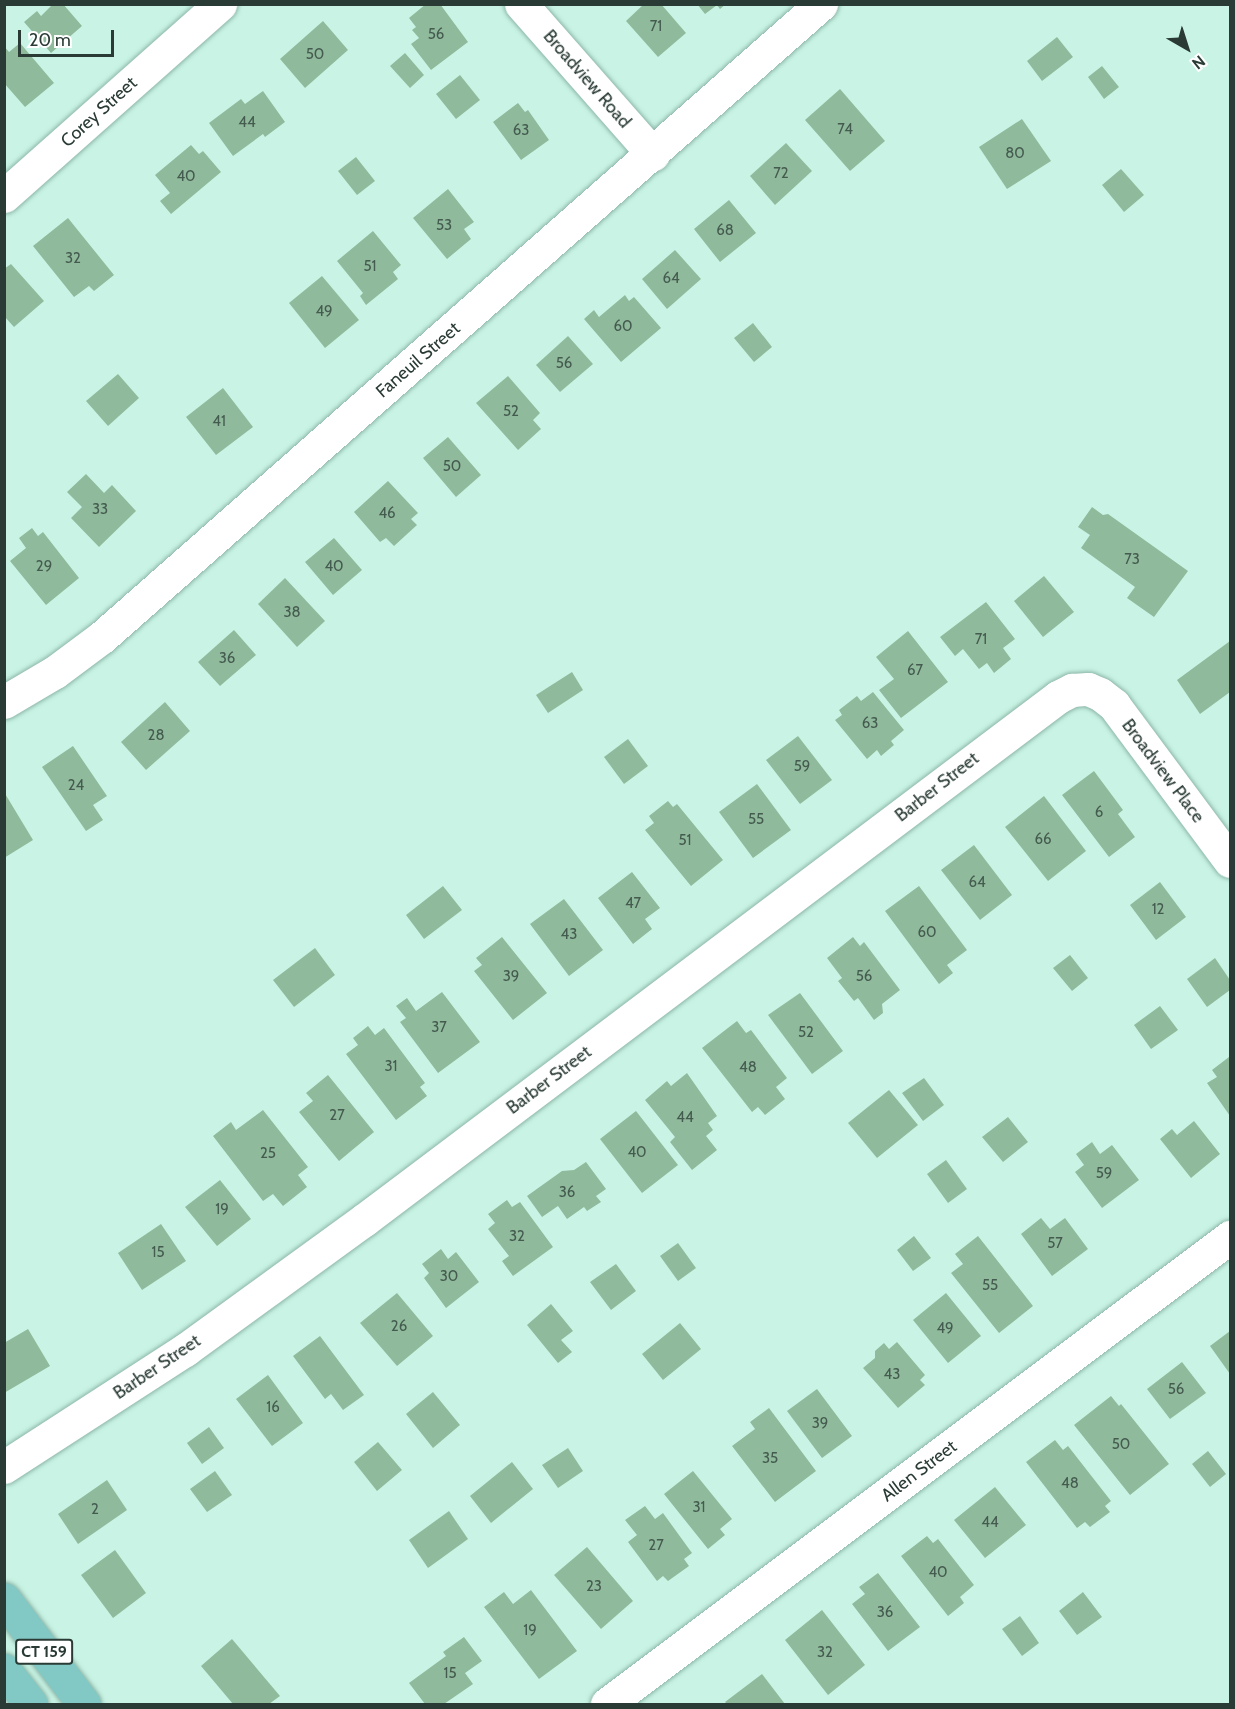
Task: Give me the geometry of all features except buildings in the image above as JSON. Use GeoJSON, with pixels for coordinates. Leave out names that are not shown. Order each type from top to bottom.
{"type":"FeatureCollection","features":[{"type":"Feature","properties":{"kind":"main road","name":"CT 159"},"geometry":{"type":"LineString","coordinates":[[4,1599],[84,1704]]}},
{"type":"Feature","properties":{"kind":"main road","name":"CT 159"},"geometry":{"type":"LineString","coordinates":[[4,1670],[31,1704]]}},
{"type":"Feature","properties":{"kind":"street","name":"Corey Street"},"geometry":{"type":"LineString","coordinates":[[4,196],[220,4]]}},
{"type":"Feature","properties":{"kind":"street","name":"Broadview Road"},"geometry":{"type":"LineString","coordinates":[[521,4],[652,154]]}},
{"type":"Feature","properties":{"kind":"street","name":"Faneuil Street"},"geometry":{"type":"LineString","coordinates":[[4,702],[55,672],[102,637],[821,4]]}},
{"type":"Feature","properties":{"kind":"street","name":"Barber Street"},"geometry":{"type":"LineString","coordinates":[[4,1467],[185,1350],[364,1220],[1004,735],[1058,697],[1072,690],[1088,690]]}},
{"type":"Feature","properties":{"kind":"street","name":"Broadview Place"},"geometry":{"type":"LineString","coordinates":[[1088,690],[1100,694],[1114,705],[1230,861]]}},
{"type":"Feature","properties":{"kind":"street","name":"Allen Street"},"geometry":{"type":"LineString","coordinates":[[607,1704],[1230,1237]]}}]}
